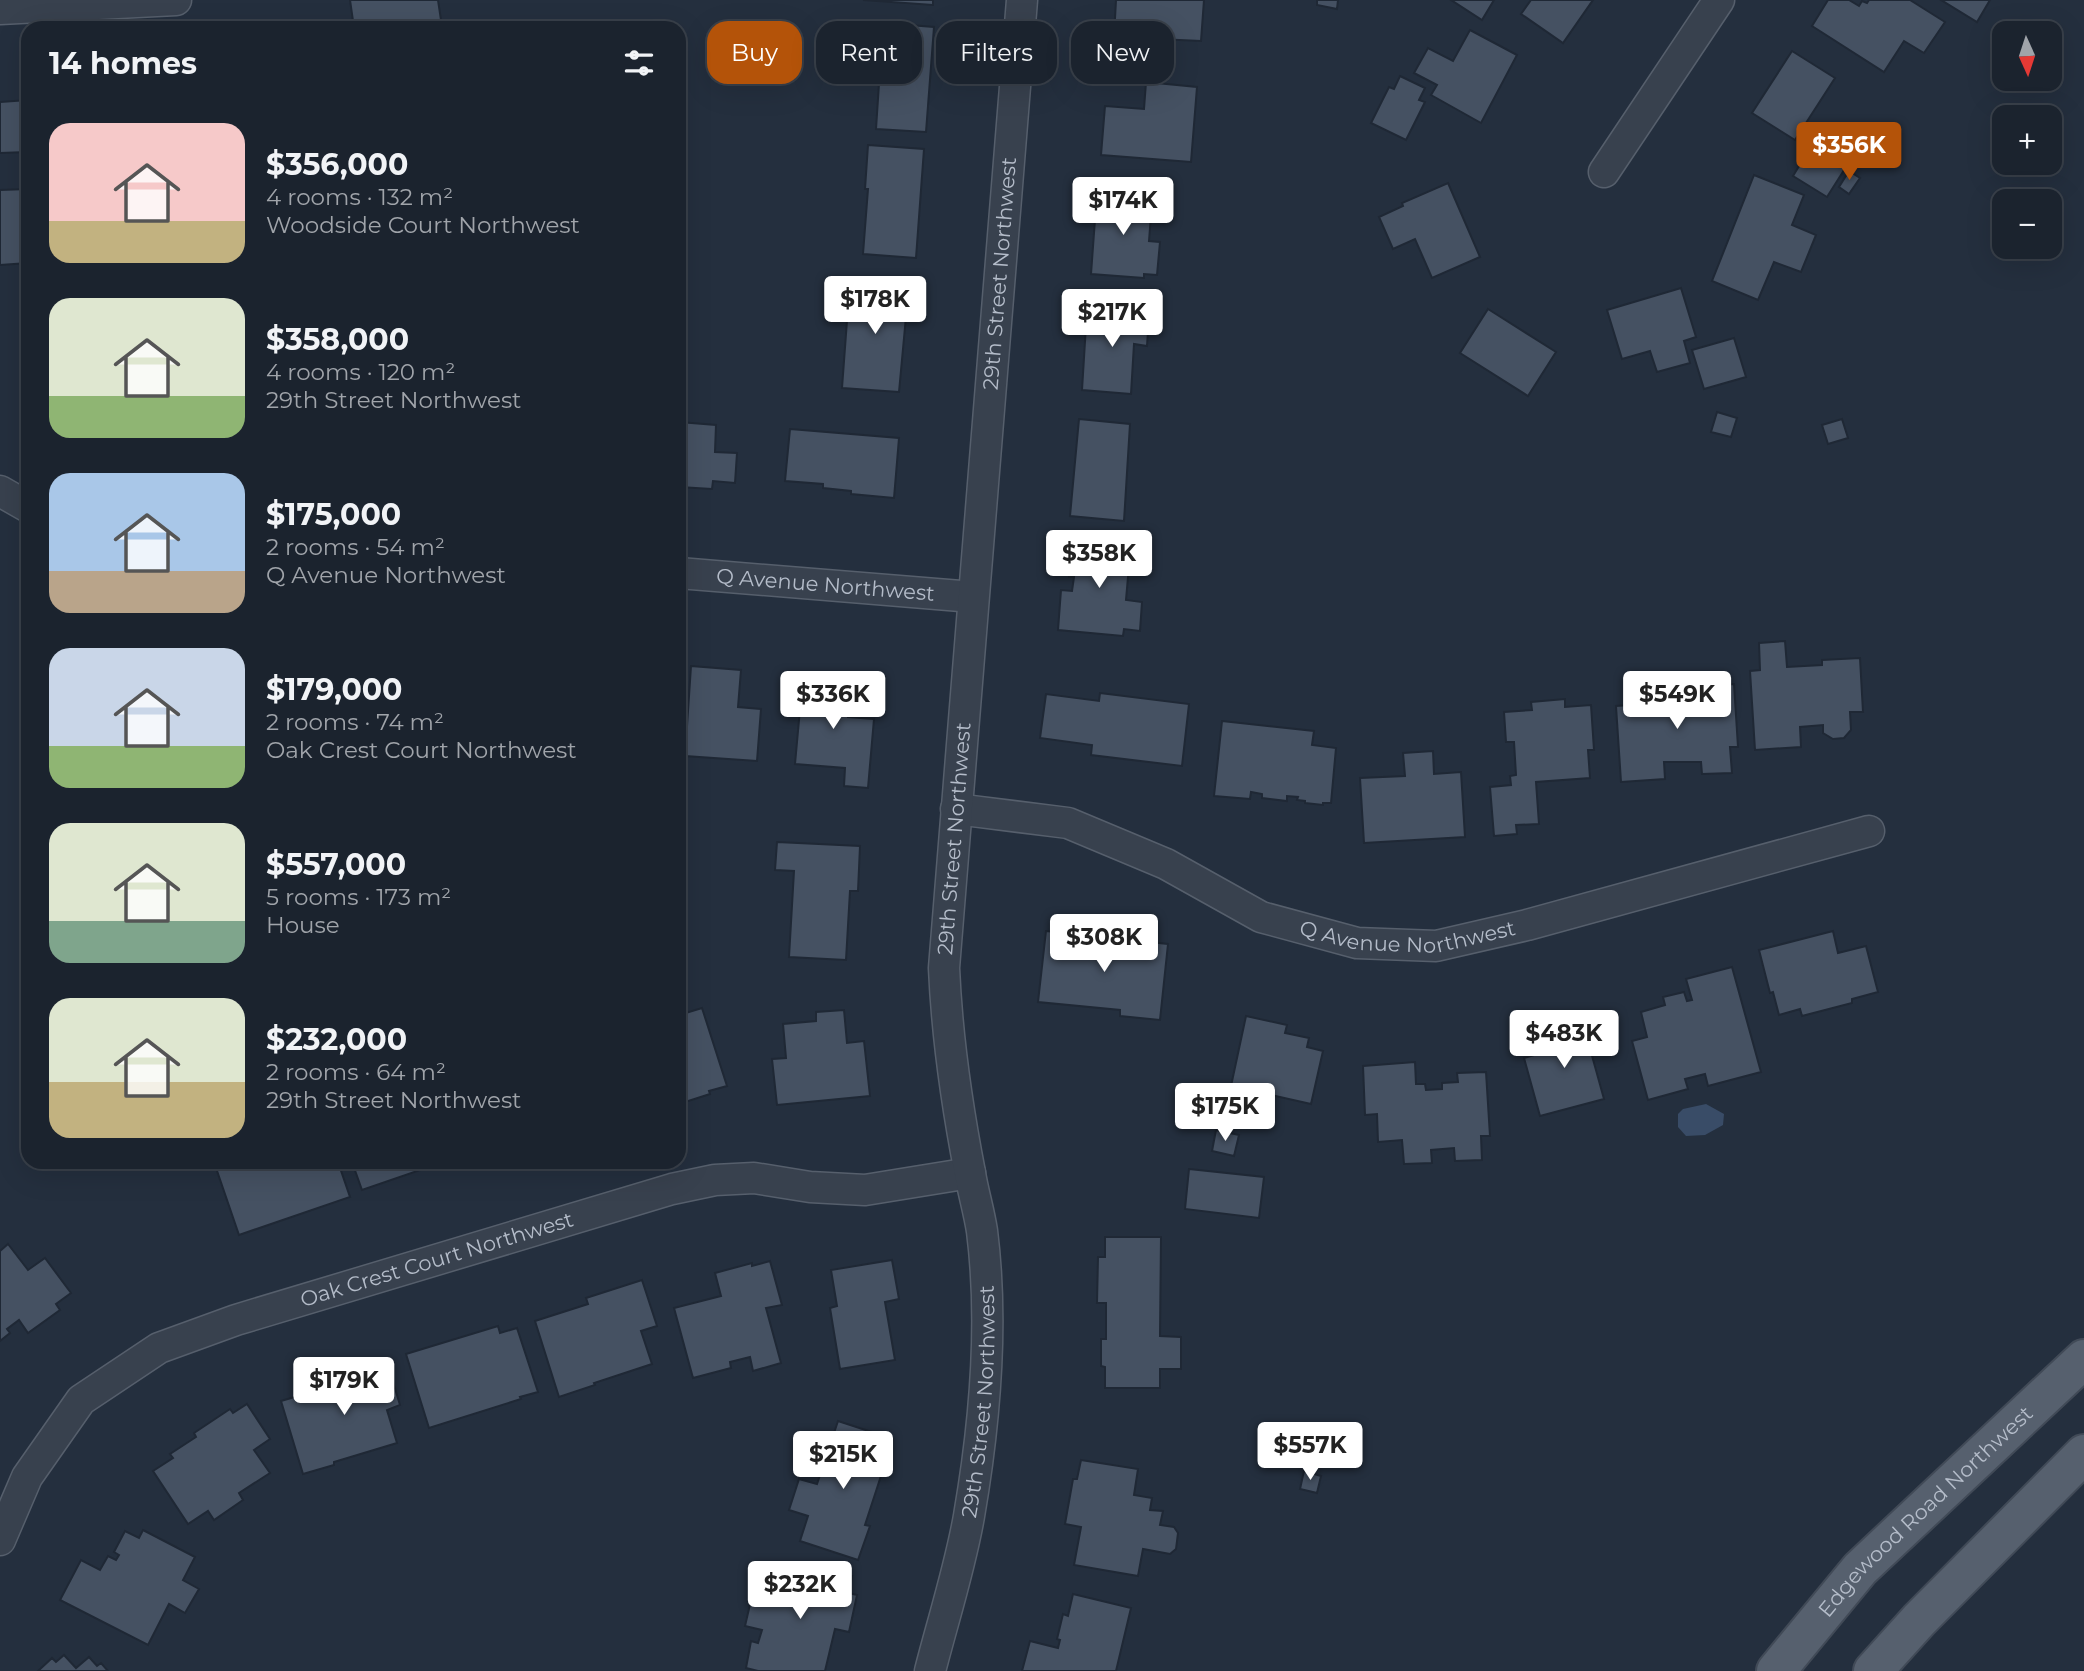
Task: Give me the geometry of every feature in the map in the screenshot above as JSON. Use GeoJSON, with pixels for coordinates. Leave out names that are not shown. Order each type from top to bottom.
{"type":"FeatureCollection","features":[{"type":"Feature","properties":{"kind":"main road","name":"Edgewood Road Northwest"},"geometry":{"type":"LineString","coordinates":[[1776,1671],[1860,1569],[2084,1359]]}},
{"type":"Feature","properties":{"kind":"main road"},"geometry":{"type":"LineString","coordinates":[[1873,1671],[1919,1620],[2084,1454]]}},
{"type":"Feature","properties":{"kind":"street"},"geometry":{"type":"LineString","coordinates":[[0,9],[176,0]]}},
{"type":"Feature","properties":{"kind":"street","name":"29th Street Northwest"},"geometry":{"type":"LineString","coordinates":[[930,1671],[969,1518],[987,1386],[983,1242],[946,1020],[944,968],[1022,0]]}},
{"type":"Feature","properties":{"kind":"street"},"geometry":{"type":"LineString","coordinates":[[1604,172],[1719,0]]}},
{"type":"Feature","properties":{"kind":"street"},"geometry":{"type":"LineString","coordinates":[[0,491],[21,503]]}},
{"type":"Feature","properties":{"kind":"street","name":"Q Avenue Northwest"},"geometry":{"type":"LineString","coordinates":[[686,574],[973,597]]}},
{"type":"Feature","properties":{"kind":"street","name":"Q Avenue Northwest"},"geometry":{"type":"LineString","coordinates":[[956,809],[1068,823],[1166,864],[1261,917],[1357,943],[1436,946],[1527,925],[1869,831]]}},
{"type":"Feature","properties":{"kind":"street","name":"Oak Crest Court Northwest"},"geometry":{"type":"LineString","coordinates":[[0,1540],[27,1477],[81,1400],[159,1348],[236,1320],[672,1189],[715,1180],[754,1178],[810,1187],[865,1190],[970,1172]]}},
{"type":"Feature","properties":{"kind":"water"},"geometry":{"type":"Polygon","coordinates":[[[1706,1104],[1724,1114],[1723,1125],[1705,1135],[1686,1136],[1678,1127],[1678,1114],[1683,1109],[1706,1104]]]}},
{"type":"Feature","properties":{"kind":"building"},"geometry":{"type":"Polygon","coordinates":[[[350,0],[438,0],[441,20],[435,21],[353,21],[350,0]]]}},
{"type":"Feature","properties":{"kind":"building"},"geometry":{"type":"Polygon","coordinates":[[[863,0],[933,0],[933,5],[863,0]]]}},
{"type":"Feature","properties":{"kind":"building"},"geometry":{"type":"Polygon","coordinates":[[[1116,0],[1204,0],[1201,41],[1174,40],[1174,21],[1115,21],[1116,0]]]}},
{"type":"Feature","properties":{"kind":"building"},"geometry":{"type":"Polygon","coordinates":[[[1317,0],[1338,0],[1337,9],[1317,5],[1317,0]]]}},
{"type":"Feature","properties":{"kind":"building"},"geometry":{"type":"Polygon","coordinates":[[[1451,0],[1494,0],[1482,20],[1451,0]]]}},
{"type":"Feature","properties":{"kind":"building"},"geometry":{"type":"Polygon","coordinates":[[[1531,0],[1593,0],[1563,43],[1521,14],[1531,0]]]}},
{"type":"Feature","properties":{"kind":"building"},"geometry":{"type":"Polygon","coordinates":[[[1828,0],[1849,0],[1859,6],[1862,1],[1867,3],[1869,0],[1910,0],[1945,22],[1924,53],[1904,41],[1884,72],[1812,26],[1828,0]]]}},
{"type":"Feature","properties":{"kind":"building"},"geometry":{"type":"Polygon","coordinates":[[[1941,0],[1990,0],[1977,22],[1941,0]]]}},
{"type":"Feature","properties":{"kind":"building"},"geometry":{"type":"Polygon","coordinates":[[[922,26],[934,27],[926,132],[876,129],[879,84],[922,84],[922,26]]]}},
{"type":"Feature","properties":{"kind":"building"},"geometry":{"type":"Polygon","coordinates":[[[1470,30],[1517,55],[1481,123],[1431,95],[1437,85],[1414,73],[1428,48],[1453,61],[1470,30]]]}},
{"type":"Feature","properties":{"kind":"building"},"geometry":{"type":"Polygon","coordinates":[[[1792,51],[1835,78],[1795,140],[1752,113],[1792,51]]]}},
{"type":"Feature","properties":{"kind":"building"},"geometry":{"type":"Polygon","coordinates":[[[1400,76],[1425,88],[1419,100],[1425,102],[1406,140],[1371,123],[1389,87],[1394,89],[1400,76]]]}},
{"type":"Feature","properties":{"kind":"building"},"geometry":{"type":"Polygon","coordinates":[[[1146,84],[1197,87],[1191,162],[1101,155],[1105,106],[1144,109],[1146,84]]]}},
{"type":"Feature","properties":{"kind":"building"},"geometry":{"type":"Polygon","coordinates":[[[21,100],[21,152],[0,153],[0,102],[21,100]]]}},
{"type":"Feature","properties":{"kind":"building"},"geometry":{"type":"Polygon","coordinates":[[[1816,138],[1851,159],[1827,197],[1793,176],[1816,138]]]}},
{"type":"Feature","properties":{"kind":"building"},"geometry":{"type":"Polygon","coordinates":[[[868,145],[924,149],[916,258],[863,254],[868,145]]]}},
{"type":"Feature","properties":{"kind":"building"},"geometry":{"type":"Polygon","coordinates":[[[1849,171],[1860,178],[1849,194],[1839,187],[1849,171]]]}},
{"type":"Feature","properties":{"kind":"building"},"geometry":{"type":"Polygon","coordinates":[[[1754,175],[1804,195],[1792,225],[1816,235],[1801,272],[1774,262],[1758,300],[1712,281],[1754,175]]]}},
{"type":"Feature","properties":{"kind":"building"},"geometry":{"type":"Polygon","coordinates":[[[1448,183],[1480,257],[1432,278],[1415,239],[1393,249],[1379,217],[1403,206],[1402,203],[1448,183]]]}},
{"type":"Feature","properties":{"kind":"building"},"geometry":{"type":"Polygon","coordinates":[[[21,189],[21,264],[0,265],[0,190],[21,189]]]}},
{"type":"Feature","properties":{"kind":"building"},"geometry":{"type":"Polygon","coordinates":[[[1097,192],[1148,196],[1146,214],[1151,215],[1149,241],[1160,242],[1157,275],[1144,274],[1144,278],[1091,274],[1097,192]]]}},
{"type":"Feature","properties":{"kind":"building"},"geometry":{"type":"Polygon","coordinates":[[[850,280],[909,284],[899,392],[842,388],[850,280]]]}},
{"type":"Feature","properties":{"kind":"building"},"geometry":{"type":"Polygon","coordinates":[[[1681,288],[1696,337],[1684,341],[1690,363],[1657,372],[1650,351],[1622,359],[1607,310],[1681,288]]]}},
{"type":"Feature","properties":{"kind":"building"},"geometry":{"type":"Polygon","coordinates":[[[1087,309],[1136,312],[1136,315],[1149,316],[1147,346],[1134,344],[1131,394],[1082,390],[1087,309]]]}},
{"type":"Feature","properties":{"kind":"building"},"geometry":{"type":"Polygon","coordinates":[[[1488,309],[1556,352],[1528,396],[1460,353],[1488,309]]]}},
{"type":"Feature","properties":{"kind":"building"},"geometry":{"type":"Polygon","coordinates":[[[1734,338],[1746,377],[1704,389],[1692,350],[1734,338]]]}},
{"type":"Feature","properties":{"kind":"building"},"geometry":{"type":"Polygon","coordinates":[[[1717,412],[1737,418],[1731,437],[1711,432],[1717,412]]]}},
{"type":"Feature","properties":{"kind":"building"},"geometry":{"type":"Polygon","coordinates":[[[1079,419],[1130,424],[1124,521],[1070,516],[1079,419]]]}},
{"type":"Feature","properties":{"kind":"building"},"geometry":{"type":"Polygon","coordinates":[[[1842,419],[1848,438],[1828,444],[1822,425],[1842,419]]]}},
{"type":"Feature","properties":{"kind":"building"},"geometry":{"type":"Polygon","coordinates":[[[686,423],[716,425],[715,452],[737,453],[735,483],[713,481],[712,489],[686,487],[686,423]]]}},
{"type":"Feature","properties":{"kind":"building"},"geometry":{"type":"Polygon","coordinates":[[[790,429],[899,438],[894,498],[851,494],[851,491],[823,488],[823,484],[785,481],[790,429]]]}},
{"type":"Feature","properties":{"kind":"building"},"geometry":{"type":"Polygon","coordinates":[[[1073,538],[1131,543],[1126,600],[1142,602],[1140,631],[1124,629],[1123,636],[1058,630],[1061,590],[1072,591],[1074,577],[1069,577],[1073,538]]]}},
{"type":"Feature","properties":{"kind":"building"},"geometry":{"type":"Polygon","coordinates":[[[1785,641],[1787,667],[1822,665],[1822,660],[1860,658],[1863,712],[1850,712],[1851,730],[1844,738],[1833,739],[1823,733],[1823,725],[1800,727],[1801,747],[1755,750],[1750,671],[1760,670],[1759,643],[1785,641]]]}},
{"type":"Feature","properties":{"kind":"building"},"geometry":{"type":"Polygon","coordinates":[[[691,666],[741,670],[738,707],[761,709],[757,761],[686,756],[691,666]]]}},
{"type":"Feature","properties":{"kind":"building"},"geometry":{"type":"Polygon","coordinates":[[[1681,673],[1683,701],[1701,700],[1700,686],[1734,684],[1738,747],[1730,747],[1732,773],[1702,774],[1701,762],[1664,762],[1665,779],[1621,782],[1616,706],[1656,703],[1654,675],[1681,673]]]}},
{"type":"Feature","properties":{"kind":"building"},"geometry":{"type":"Polygon","coordinates":[[[803,676],[852,680],[848,717],[874,719],[868,788],[844,786],[845,768],[795,764],[803,676]]]}},
{"type":"Feature","properties":{"kind":"building"},"geometry":{"type":"Polygon","coordinates":[[[1100,693],[1189,704],[1182,766],[1091,755],[1092,745],[1040,738],[1046,694],[1099,701],[1100,693]]]}},
{"type":"Feature","properties":{"kind":"building"},"geometry":{"type":"Polygon","coordinates":[[[1565,699],[1565,707],[1591,705],[1594,750],[1588,750],[1590,778],[1536,782],[1539,824],[1516,825],[1517,834],[1494,836],[1490,787],[1511,785],[1510,776],[1516,775],[1514,742],[1506,742],[1504,712],[1532,710],[1531,702],[1565,699]]]}},
{"type":"Feature","properties":{"kind":"building"},"geometry":{"type":"Polygon","coordinates":[[[1222,721],[1314,731],[1312,745],[1336,748],[1331,803],[1305,803],[1297,800],[1298,797],[1287,796],[1287,801],[1262,798],[1262,794],[1251,792],[1250,799],[1214,796],[1222,721]]]}},
{"type":"Feature","properties":{"kind":"building"},"geometry":{"type":"Polygon","coordinates":[[[1433,751],[1434,774],[1461,772],[1465,837],[1364,843],[1360,778],[1405,776],[1403,753],[1433,751]]]}},
{"type":"Feature","properties":{"kind":"building"},"geometry":{"type":"Polygon","coordinates":[[[777,842],[860,846],[858,891],[850,891],[846,960],[789,957],[794,871],[775,870],[777,842]]]}},
{"type":"Feature","properties":{"kind":"building"},"geometry":{"type":"Polygon","coordinates":[[[1046,931],[1168,944],[1160,1020],[1120,1016],[1120,1010],[1038,1002],[1046,931]]]}},
{"type":"Feature","properties":{"kind":"building"},"geometry":{"type":"Polygon","coordinates":[[[1833,931],[1838,953],[1866,946],[1878,992],[1852,999],[1852,1003],[1802,1016],[1800,1009],[1779,1015],[1773,992],[1770,993],[1759,950],[1833,931]]]}},
{"type":"Feature","properties":{"kind":"building"},"geometry":{"type":"Polygon","coordinates":[[[1732,967],[1761,1072],[1708,1086],[1705,1074],[1685,1079],[1688,1089],[1648,1100],[1632,1041],[1647,1037],[1641,1012],[1665,1005],[1663,997],[1684,992],[1687,1001],[1692,1000],[1686,979],[1732,967]]]}},
{"type":"Feature","properties":{"kind":"building"},"geometry":{"type":"Polygon","coordinates":[[[702,1008],[727,1086],[686,1102],[686,1013],[702,1008]]]}},
{"type":"Feature","properties":{"kind":"building"},"geometry":{"type":"Polygon","coordinates":[[[844,1010],[847,1043],[864,1041],[870,1096],[777,1105],[772,1059],[786,1058],[783,1024],[816,1021],[816,1012],[844,1010]]]}},
{"type":"Feature","properties":{"kind":"building"},"geometry":{"type":"Polygon","coordinates":[[[1246,1016],[1287,1025],[1285,1033],[1309,1038],[1307,1047],[1323,1051],[1311,1104],[1231,1086],[1246,1016]]]}},
{"type":"Feature","properties":{"kind":"building"},"geometry":{"type":"Polygon","coordinates":[[[1581,1016],[1604,1099],[1540,1116],[1524,1058],[1551,1050],[1545,1026],[1581,1016]]]}},
{"type":"Feature","properties":{"kind":"building"},"geometry":{"type":"Polygon","coordinates":[[[1415,1062],[1416,1084],[1425,1084],[1426,1090],[1442,1089],[1442,1083],[1458,1082],[1457,1073],[1486,1072],[1490,1136],[1481,1136],[1482,1160],[1455,1161],[1454,1148],[1431,1150],[1432,1163],[1404,1164],[1402,1140],[1378,1142],[1377,1114],[1365,1115],[1363,1066],[1415,1062]]]}},
{"type":"Feature","properties":{"kind":"building"},"geometry":{"type":"Polygon","coordinates":[[[1181,1091],[1200,1091],[1200,1114],[1180,1113],[1181,1091]]]}},
{"type":"Feature","properties":{"kind":"building"},"geometry":{"type":"Polygon","coordinates":[[[1216,1130],[1239,1135],[1234,1156],[1212,1151],[1216,1130]]]}},
{"type":"Feature","properties":{"kind":"building"},"geometry":{"type":"Polygon","coordinates":[[[216,1169],[340,1169],[350,1197],[239,1235],[216,1169]]]}},
{"type":"Feature","properties":{"kind":"building"},"geometry":{"type":"Polygon","coordinates":[[[354,1169],[423,1169],[362,1190],[354,1169]]]}},
{"type":"Feature","properties":{"kind":"building"},"geometry":{"type":"Polygon","coordinates":[[[1189,1169],[1264,1177],[1259,1218],[1185,1209],[1189,1169]]]}},
{"type":"Feature","properties":{"kind":"building"},"geometry":{"type":"Polygon","coordinates":[[[1105,1237],[1161,1237],[1160,1336],[1181,1337],[1181,1369],[1160,1369],[1160,1388],[1105,1388],[1105,1367],[1101,1366],[1101,1339],[1106,1339],[1106,1303],[1097,1303],[1098,1257],[1105,1257],[1105,1237]]]}},
{"type":"Feature","properties":{"kind":"building"},"geometry":{"type":"Polygon","coordinates":[[[8,1244],[28,1270],[45,1258],[71,1293],[56,1304],[60,1310],[28,1333],[19,1320],[7,1329],[10,1333],[0,1341],[0,1251],[8,1244]]]}},
{"type":"Feature","properties":{"kind":"building"},"geometry":{"type":"Polygon","coordinates":[[[892,1260],[899,1299],[885,1302],[895,1360],[840,1369],[830,1308],[837,1306],[831,1270],[892,1260]]]}},
{"type":"Feature","properties":{"kind":"building"},"geometry":{"type":"Polygon","coordinates":[[[770,1261],[782,1305],[766,1308],[781,1363],[753,1371],[750,1357],[730,1362],[731,1368],[693,1378],[674,1308],[721,1296],[715,1273],[770,1261]]]}},
{"type":"Feature","properties":{"kind":"building"},"geometry":{"type":"Polygon","coordinates":[[[642,1280],[657,1326],[641,1331],[652,1364],[559,1397],[535,1321],[588,1304],[586,1298],[642,1280]]]}},
{"type":"Feature","properties":{"kind":"building"},"geometry":{"type":"Polygon","coordinates":[[[498,1326],[500,1333],[517,1328],[538,1392],[429,1428],[406,1354],[498,1326]]]}},
{"type":"Feature","properties":{"kind":"building"},"geometry":{"type":"Polygon","coordinates":[[[386,1359],[400,1405],[387,1410],[397,1443],[303,1474],[281,1401],[308,1393],[310,1399],[334,1391],[329,1374],[386,1359]]]}},
{"type":"Feature","properties":{"kind":"building"},"geometry":{"type":"Polygon","coordinates":[[[247,1404],[270,1439],[254,1450],[270,1473],[239,1493],[243,1500],[214,1520],[208,1511],[188,1524],[153,1471],[173,1458],[170,1454],[196,1437],[194,1433],[230,1409],[233,1413],[247,1404]]]}},
{"type":"Feature","properties":{"kind":"building"},"geometry":{"type":"Polygon","coordinates":[[[838,1421],[893,1439],[865,1525],[870,1526],[858,1560],[800,1541],[808,1516],[789,1510],[799,1479],[817,1484],[838,1421]]]}},
{"type":"Feature","properties":{"kind":"building"},"geometry":{"type":"Polygon","coordinates":[[[1081,1460],[1138,1469],[1134,1495],[1152,1498],[1150,1510],[1163,1511],[1160,1525],[1174,1527],[1178,1533],[1176,1549],[1170,1554],[1143,1549],[1138,1576],[1074,1565],[1081,1527],[1065,1524],[1073,1479],[1077,1479],[1081,1460]]]}},
{"type":"Feature","properties":{"kind":"building"},"geometry":{"type":"Polygon","coordinates":[[[1304,1471],[1321,1476],[1317,1493],[1300,1489],[1304,1471]]]}},
{"type":"Feature","properties":{"kind":"building"},"geometry":{"type":"Polygon","coordinates":[[[143,1530],[195,1557],[183,1580],[199,1589],[185,1613],[169,1604],[148,1645],[60,1600],[81,1560],[100,1570],[108,1556],[116,1560],[119,1555],[114,1552],[125,1531],[139,1538],[143,1530]]]}},
{"type":"Feature","properties":{"kind":"building"},"geometry":{"type":"Polygon","coordinates":[[[804,1565],[852,1576],[849,1593],[857,1595],[849,1632],[835,1629],[825,1671],[758,1671],[746,1668],[751,1641],[758,1643],[762,1630],[745,1626],[751,1600],[759,1602],[763,1583],[774,1585],[776,1575],[800,1580],[804,1565]]]}},
{"type":"Feature","properties":{"kind":"building"},"geometry":{"type":"Polygon","coordinates":[[[1073,1594],[1131,1608],[1116,1671],[1022,1671],[1030,1641],[1058,1648],[1060,1640],[1057,1639],[1063,1614],[1068,1616],[1073,1594]]]}},
{"type":"Feature","properties":{"kind":"building"},"geometry":{"type":"Polygon","coordinates":[[[64,1655],[76,1668],[89,1657],[97,1666],[101,1663],[108,1671],[38,1671],[52,1658],[56,1662],[64,1655]]]}}]}
